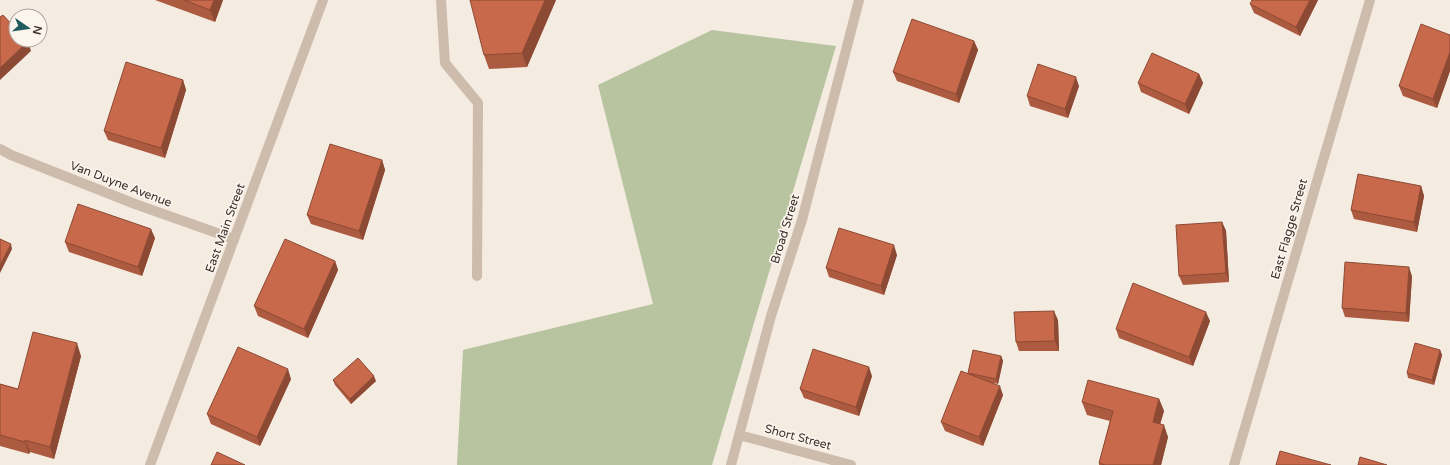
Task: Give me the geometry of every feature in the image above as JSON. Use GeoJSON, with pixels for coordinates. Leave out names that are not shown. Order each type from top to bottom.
{"type":"FeatureCollection","features":[{"type":"Feature","properties":{"kind":"street","name":"East Main Street"},"geometry":{"type":"LineString","coordinates":[[150,465],[323,0]]}},
{"type":"Feature","properties":{"kind":"street"},"geometry":{"type":"LineString","coordinates":[[441,0],[445,63],[478,102],[477,276]]}},
{"type":"Feature","properties":{"kind":"street","name":"Broad Street"},"geometry":{"type":"LineString","coordinates":[[731,465],[772,316],[802,220],[859,0]]}},
{"type":"Feature","properties":{"kind":"street","name":"East Flagge Street"},"geometry":{"type":"LineString","coordinates":[[1234,465],[1370,0]]}},
{"type":"Feature","properties":{"kind":"street","name":"Van Duyne Avenue"},"geometry":{"type":"LineString","coordinates":[[0,149],[11,156],[128,201],[234,239]]}},
{"type":"Feature","properties":{"kind":"street","name":"Short Street"},"geometry":{"type":"LineString","coordinates":[[739,435],[851,465]]}},
{"type":"Feature","properties":{"kind":"green space"},"geometry":{"type":"Polygon","coordinates":[[[712,30],[836,46],[712,465],[457,465],[463,350],[653,304],[598,85],[712,30]]]}},
{"type":"Feature","properties":{"kind":"building"},"geometry":{"type":"Polygon","coordinates":[[[184,0],[214,0],[210,10],[184,0]]]}},
{"type":"Feature","properties":{"kind":"building"},"geometry":{"type":"Polygon","coordinates":[[[470,0],[545,0],[522,53],[484,55],[470,0]]]}},
{"type":"Feature","properties":{"kind":"building"},"geometry":{"type":"Polygon","coordinates":[[[1252,0],[1310,0],[1296,27],[1250,4],[1252,0]]]}},
{"type":"Feature","properties":{"kind":"building"},"geometry":{"type":"Polygon","coordinates":[[[3,15],[8,20],[8,48],[21,48],[0,68],[0,17],[3,15]]]}},
{"type":"Feature","properties":{"kind":"building"},"geometry":{"type":"Polygon","coordinates":[[[912,19],[974,41],[956,94],[893,72],[912,19]]]}},
{"type":"Feature","properties":{"kind":"building"},"geometry":{"type":"Polygon","coordinates":[[[1421,24],[1450,35],[1450,52],[1433,99],[1399,86],[1421,24]]]}},
{"type":"Feature","properties":{"kind":"building"},"geometry":{"type":"Polygon","coordinates":[[[1152,53],[1199,74],[1185,104],[1138,83],[1152,53]]]}},
{"type":"Feature","properties":{"kind":"building"},"geometry":{"type":"Polygon","coordinates":[[[126,62],[183,80],[161,148],[104,131],[126,62]]]}},
{"type":"Feature","properties":{"kind":"building"},"geometry":{"type":"Polygon","coordinates":[[[1038,64],[1076,77],[1065,109],[1027,96],[1038,64]]]}},
{"type":"Feature","properties":{"kind":"building"},"geometry":{"type":"Polygon","coordinates":[[[330,144],[382,160],[359,231],[307,215],[330,144]]]}},
{"type":"Feature","properties":{"kind":"building"},"geometry":{"type":"Polygon","coordinates":[[[1358,174],[1421,186],[1414,222],[1351,210],[1358,174]]]}},
{"type":"Feature","properties":{"kind":"building"},"geometry":{"type":"Polygon","coordinates":[[[78,204],[151,229],[138,267],[65,242],[78,204]]]}},
{"type":"Feature","properties":{"kind":"building"},"geometry":{"type":"Polygon","coordinates":[[[1222,222],[1226,273],[1179,276],[1176,225],[1222,222]]]}},
{"type":"Feature","properties":{"kind":"building"},"geometry":{"type":"Polygon","coordinates":[[[839,228],[894,245],[881,286],[826,268],[839,228]]]}},
{"type":"Feature","properties":{"kind":"building"},"geometry":{"type":"Polygon","coordinates":[[[0,239],[11,244],[0,265],[0,239]]]}},
{"type":"Feature","properties":{"kind":"building"},"geometry":{"type":"Polygon","coordinates":[[[285,239],[335,261],[304,329],[254,306],[285,239]]]}},
{"type":"Feature","properties":{"kind":"building"},"geometry":{"type":"Polygon","coordinates":[[[1345,262],[1409,267],[1406,313],[1342,308],[1345,262]]]}},
{"type":"Feature","properties":{"kind":"building"},"geometry":{"type":"Polygon","coordinates":[[[1133,283],[1206,312],[1189,357],[1116,329],[1133,283]]]}},
{"type":"Feature","properties":{"kind":"building"},"geometry":{"type":"Polygon","coordinates":[[[1054,311],[1055,341],[1016,342],[1014,312],[1054,311]]]}},
{"type":"Feature","properties":{"kind":"building"},"geometry":{"type":"Polygon","coordinates":[[[33,332],[77,343],[50,447],[0,435],[0,384],[18,389],[33,332]]]}},
{"type":"Feature","properties":{"kind":"building"},"geometry":{"type":"Polygon","coordinates":[[[1415,343],[1440,350],[1432,380],[1407,373],[1415,343]]]}},
{"type":"Feature","properties":{"kind":"building"},"geometry":{"type":"Polygon","coordinates":[[[238,347],[288,369],[257,437],[207,414],[238,347]]]}},
{"type":"Feature","properties":{"kind":"building"},"geometry":{"type":"Polygon","coordinates":[[[813,349],[869,367],[856,407],[800,389],[813,349]]]}},
{"type":"Feature","properties":{"kind":"building"},"geometry":{"type":"Polygon","coordinates":[[[973,350],[1001,356],[996,379],[968,373],[973,350]]]}},
{"type":"Feature","properties":{"kind":"building"},"geometry":{"type":"Polygon","coordinates":[[[358,358],[374,376],[350,399],[333,380],[358,358]]]}},
{"type":"Feature","properties":{"kind":"building"},"geometry":{"type":"Polygon","coordinates":[[[961,371],[1000,386],[979,437],[941,422],[961,371]]]}},
{"type":"Feature","properties":{"kind":"building"},"geometry":{"type":"Polygon","coordinates":[[[1088,380],[1159,399],[1153,422],[1164,425],[1153,465],[1105,465],[1099,463],[1113,411],[1082,402],[1088,380]]]}},
{"type":"Feature","properties":{"kind":"building"},"geometry":{"type":"Polygon","coordinates":[[[1280,451],[1331,465],[1276,465],[1280,451]]]}},
{"type":"Feature","properties":{"kind":"building"},"geometry":{"type":"Polygon","coordinates":[[[217,452],[245,465],[211,465],[217,452]]]}},
{"type":"Feature","properties":{"kind":"building"},"geometry":{"type":"Polygon","coordinates":[[[1360,457],[1387,465],[1358,465],[1360,457]]]}}]}
